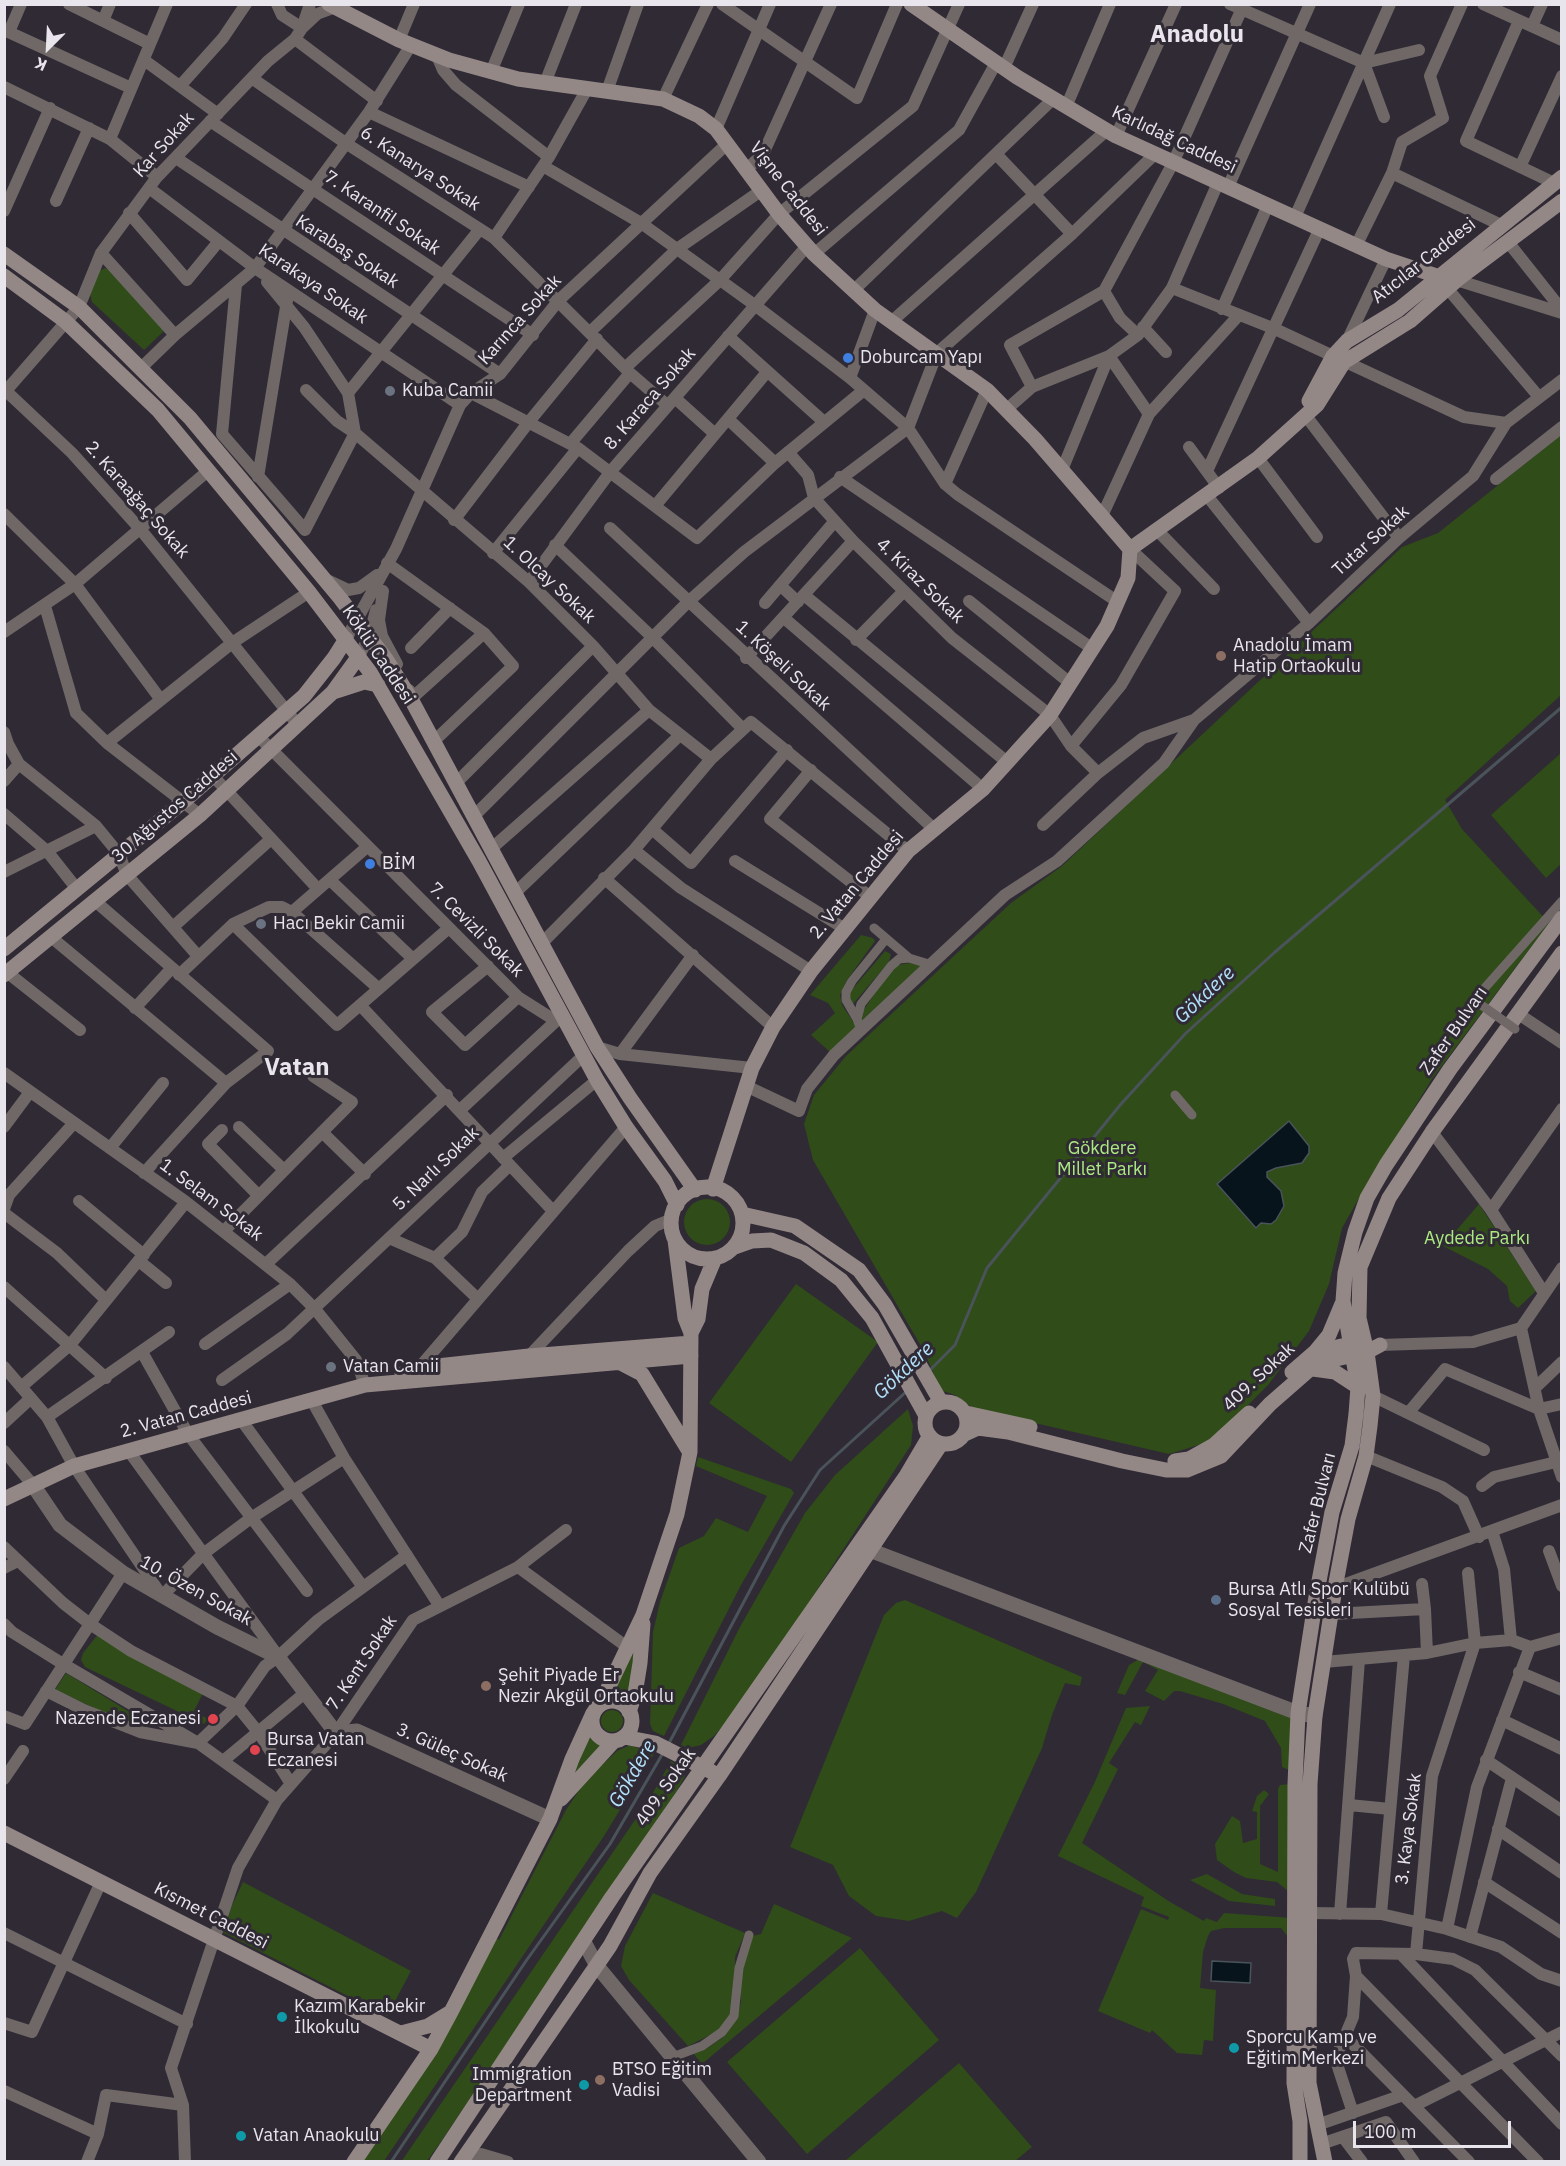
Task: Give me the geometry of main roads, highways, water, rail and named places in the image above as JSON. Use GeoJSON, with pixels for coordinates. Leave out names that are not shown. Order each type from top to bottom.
{"type":"FeatureCollection","features":[{"type":"Feature","properties":{"kind":"main road","name":"Karlıdağ Caddesi"},"geometry":{"type":"LineString","coordinates":[[911,4],[1000,65],[1111,134],[1356,246],[1437,276]]}},
{"type":"Feature","properties":{"kind":"main road","name":"Vişne Caddesi"},"geometry":{"type":"LineString","coordinates":[[336,6],[405,43],[437,56],[491,72],[545,83],[663,99],[679,105],[716,129],[748,168],[779,214],[810,250],[875,310],[987,390],[1062,470],[1130,549]]}},
{"type":"Feature","properties":{"kind":"main road","name":"Atıcılar Caddesi"},"geometry":{"type":"LineString","coordinates":[[1130,549],[1156,529],[1214,492],[1258,458],[1306,416],[1317,405],[1347,340],[1398,310],[1558,180]]}},
{"type":"Feature","properties":{"kind":"main road","name":"Atıcılar Caddesi"},"geometry":{"type":"LineString","coordinates":[[1339,359],[1410,321],[1453,284],[1562,201]]}},
{"type":"Feature","properties":{"kind":"main road","name":"Köklü Caddesi"},"geometry":{"type":"LineString","coordinates":[[4,254],[79,307],[189,418],[369,637],[411,699],[597,1047],[695,1190]]}},
{"type":"Feature","properties":{"kind":"main road","name":"Köklü Caddesi"},"geometry":{"type":"LineString","coordinates":[[4,276],[65,321],[158,410],[359,656],[473,850],[559,1018],[584,1055],[626,1127],[665,1181],[674,1212]]}},
{"type":"Feature","properties":{"kind":"main road","name":"2. Vatan Caddesi"},"geometry":{"type":"LineString","coordinates":[[713,1189],[752,1068],[773,1027],[811,971],[908,850],[983,789],[1050,715],[1093,649],[1118,602],[1128,578],[1130,549]]}},
{"type":"Feature","properties":{"kind":"main road"},"geometry":{"type":"LineString","coordinates":[[320,678],[333,640],[330,618]]}},
{"type":"Feature","properties":{"kind":"main road","name":"30 Ağustos Caddesi"},"geometry":{"type":"LineString","coordinates":[[4,949],[184,801],[287,711],[320,678],[346,639]]}},
{"type":"Feature","properties":{"kind":"main road","name":"30 Ağustos Caddesi"},"geometry":{"type":"LineString","coordinates":[[6,974],[200,815],[333,692],[359,656]]}},
{"type":"Feature","properties":{"kind":"main road"},"geometry":{"type":"LineString","coordinates":[[333,692],[364,682],[378,686]]}},
{"type":"Feature","properties":{"kind":"main road","name":"Zafer Bulvarı"},"geometry":{"type":"LineString","coordinates":[[1300,2162],[1300,2121],[1294,2083],[1295,1784],[1298,1713],[1332,1512],[1352,1446],[1363,1347],[1342,1301],[1345,1273],[1354,1232],[1367,1198],[1381,1173],[1450,1069],[1562,918]]}},
{"type":"Feature","properties":{"kind":"main road","name":"Zafer Bulvarı"},"geometry":{"type":"LineString","coordinates":[[1326,2162],[1309,2083],[1310,1784],[1315,1716],[1335,1588],[1348,1519],[1366,1456],[1373,1396],[1359,1318],[1360,1267],[1389,1198],[1432,1132],[1516,1013],[1562,953]]}},
{"type":"Feature","properties":{"kind":"main road"},"geometry":{"type":"LineString","coordinates":[[691,1344],[684,1318],[674,1212],[695,1190],[713,1189],[729,1195],[742,1214],[741,1237],[735,1247]]}},
{"type":"Feature","properties":{"kind":"main road"},"geometry":{"type":"LineString","coordinates":[[675,1240],[692,1256],[715,1258],[752,1241],[771,1240],[788,1245],[824,1267],[856,1294],[924,1413],[926,1430],[935,1440],[955,1443],[965,1434],[968,1427],[966,1413],[955,1404],[939,1400],[873,1285],[850,1263],[795,1226],[742,1214]]}},
{"type":"Feature","properties":{"kind":"main road"},"geometry":{"type":"LineString","coordinates":[[354,2162],[431,2049],[451,2012],[550,1819],[572,1759],[643,1615],[677,1514],[690,1452],[691,1344],[698,1319],[702,1289],[715,1258]]}},
{"type":"Feature","properties":{"kind":"main road"},"geometry":{"type":"LineString","coordinates":[[1315,1352],[1329,1335],[1342,1301]]}},
{"type":"Feature","properties":{"kind":"main road","name":"2. Vatan Caddesi"},"geometry":{"type":"LineString","coordinates":[[382,1382],[419,1368],[529,1356],[691,1344]]}},
{"type":"Feature","properties":{"kind":"main road","name":"2. Vatan Caddesi"},"geometry":{"type":"LineString","coordinates":[[4,1499],[74,1466],[243,1421],[365,1385],[619,1362],[691,1344]]}},
{"type":"Feature","properties":{"kind":"main road","name":"409. Sokak"},"geometry":{"type":"LineString","coordinates":[[966,1413],[1008,1421],[1126,1456],[1164,1462],[1189,1459],[1226,1434],[1315,1352],[1363,1347]]}},
{"type":"Feature","properties":{"kind":"main road","name":"409. Sokak"},"geometry":{"type":"LineString","coordinates":[[965,1434],[978,1428],[997,1430],[1122,1461],[1166,1470],[1187,1470],[1221,1456],[1270,1404],[1310,1370],[1323,1362],[1363,1347]]}},
{"type":"Feature","properties":{"kind":"main road"},"geometry":{"type":"LineString","coordinates":[[619,1362],[642,1374],[690,1452]]}},
{"type":"Feature","properties":{"kind":"main road"},"geometry":{"type":"LineString","coordinates":[[1310,1370],[1335,1372],[1358,1387]]}},
{"type":"Feature","properties":{"kind":"main road"},"geometry":{"type":"LineString","coordinates":[[924,1413],[939,1400]]}},
{"type":"Feature","properties":{"kind":"main road","name":"409. Sokak"},"geometry":{"type":"LineString","coordinates":[[461,2162],[513,2082],[597,1966],[650,1873],[719,1776],[863,1547],[935,1440]]}},
{"type":"Feature","properties":{"kind":"main road","name":"409. Sokak"},"geometry":{"type":"LineString","coordinates":[[437,2162],[584,1942],[698,1763],[720,1744],[863,1547]]}},
{"type":"Feature","properties":{"kind":"main road"},"geometry":{"type":"LineString","coordinates":[[557,1804],[630,1728],[630,1715],[640,1663],[643,1615]]}},
{"type":"Feature","properties":{"kind":"main road"},"geometry":{"type":"LineString","coordinates":[[655,1743],[620,1703],[606,1702],[597,1709],[594,1730],[603,1738],[655,1743],[698,1763],[719,1776]]}},
{"type":"Feature","properties":{"kind":"main road","name":"Kısmet Caddesi"},"geometry":{"type":"LineString","coordinates":[[4,1833],[431,2049]]}},
{"type":"Feature","properties":{"kind":"main road"},"geometry":{"type":"LineString","coordinates":[[401,2033],[428,2026],[451,2012]]}},
{"type":"Feature","properties":{"kind":"waterway","name":"Gökdere"},"geometry":{"type":"LineString","coordinates":[[929,1371],[955,1345],[987,1268],[1121,1104],[1185,1034],[1275,952],[1562,707]]}},
{"type":"Feature","properties":{"kind":"waterway","name":"Gökdere"},"geometry":{"type":"LineString","coordinates":[[668,1745],[784,1526],[820,1470],[907,1391]]}},
{"type":"Feature","properties":{"kind":"waterway","name":"Gökdere"},"geometry":{"type":"LineString","coordinates":[[391,2162],[526,1961],[610,1844],[663,1753]]}},
{"type":"Feature","properties":{"kind":"place","name":"Doburcam Yapı"},"geometry":{"type":"Point","coordinates":[848,358]}},
{"type":"Feature","properties":{"kind":"place","name":"Kuba Camii"},"geometry":{"type":"Point","coordinates":[390,391]}},
{"type":"Feature","properties":{"kind":"place","name":"Anadolu İmam Hatip Ortaokulu"},"geometry":{"type":"Point","coordinates":[1221,656]}},
{"type":"Feature","properties":{"kind":"place","name":"BİM"},"geometry":{"type":"Point","coordinates":[370,864]}},
{"type":"Feature","properties":{"kind":"place","name":"Hacı Bekir Camii"},"geometry":{"type":"Point","coordinates":[261,924]}},
{"type":"Feature","properties":{"kind":"place","name":"Vatan Camii"},"geometry":{"type":"Point","coordinates":[331,1367]}},
{"type":"Feature","properties":{"kind":"place","name":"Bursa Atlı Spor Kulübü Sosyal Tesisleri"},"geometry":{"type":"Point","coordinates":[1216,1600]}},
{"type":"Feature","properties":{"kind":"place","name":"Şehit Piyade Er Nezir Akgül Ortaokulu"},"geometry":{"type":"Point","coordinates":[486,1686]}},
{"type":"Feature","properties":{"kind":"place","name":"Nazende Eczanesi"},"geometry":{"type":"Point","coordinates":[213,1719]}},
{"type":"Feature","properties":{"kind":"place","name":"Bursa Vatan Eczanesi"},"geometry":{"type":"Point","coordinates":[255,1750]}},
{"type":"Feature","properties":{"kind":"place","name":"Kazım Karabekir İlkokulu"},"geometry":{"type":"Point","coordinates":[282,2017]}},
{"type":"Feature","properties":{"kind":"place","name":"Sporcu Kamp ve Eğitim Merkezi"},"geometry":{"type":"Point","coordinates":[1234,2048]}},
{"type":"Feature","properties":{"kind":"place","name":"BTSO Eğitim Vadisi"},"geometry":{"type":"Point","coordinates":[600,2080]}},
{"type":"Feature","properties":{"kind":"place","name":"Immigration Department"},"geometry":{"type":"Point","coordinates":[584,2085]}},
{"type":"Feature","properties":{"kind":"place","name":"Vatan Anaokulu"},"geometry":{"type":"Point","coordinates":[241,2136]}},
{"type":"Feature","properties":{"kind":"district","name":"Anadolu"},"geometry":{"type":"Point","coordinates":[1197,35]}},
{"type":"Feature","properties":{"kind":"district","name":"Vatan"},"geometry":{"type":"Point","coordinates":[297,1068]}},
{"type":"Feature","properties":{"kind":"park label","name":"Gökdere Millet Parkı"},"geometry":{"type":"Point","coordinates":[1102,1159]}},
{"type":"Feature","properties":{"kind":"park label","name":"Aydede Parkı"},"geometry":{"type":"Point","coordinates":[1477,1239]}}]}
